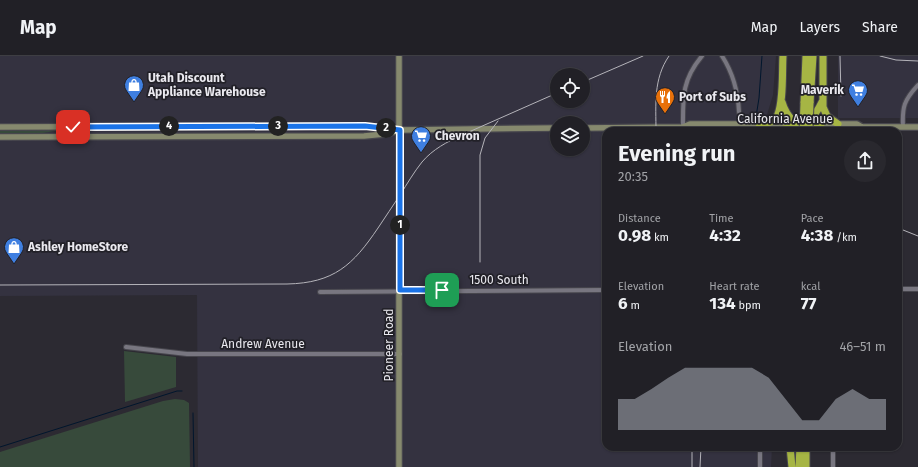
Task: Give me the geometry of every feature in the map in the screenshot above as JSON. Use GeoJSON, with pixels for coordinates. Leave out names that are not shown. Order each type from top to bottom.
{"type":"FeatureCollection","features":[{"type":"Feature","properties":{"kind":"highway"},"geometry":{"type":"LineString","coordinates":[[763,127],[775,118],[778,113],[781,100],[783,56]]}},
{"type":"Feature","properties":{"kind":"highway"},"geometry":{"type":"LineString","coordinates":[[806,56],[807,103]]}},
{"type":"Feature","properties":{"kind":"highway"},"geometry":{"type":"LineString","coordinates":[[801,127],[807,103],[813,56]]}},
{"type":"Feature","properties":{"kind":"highway"},"geometry":{"type":"LineString","coordinates":[[823,56],[823,110],[839,127]]}},
{"type":"Feature","properties":{"kind":"highway"},"geometry":{"type":"LineString","coordinates":[[781,100],[787,114],[800,127]]}},
{"type":"Feature","properties":{"kind":"highway"},"geometry":{"type":"LineString","coordinates":[[802,127],[814,116],[822,102]]}},
{"type":"Feature","properties":{"kind":"highway"},"geometry":{"type":"LineString","coordinates":[[806,127],[821,124]]}},
{"type":"Feature","properties":{"kind":"highway"},"geometry":{"type":"LineString","coordinates":[[790,451],[792,467]]}},
{"type":"Feature","properties":{"kind":"highway"},"geometry":{"type":"LineString","coordinates":[[799,467],[800,451]]}},
{"type":"Feature","properties":{"kind":"highway"},"geometry":{"type":"LineString","coordinates":[[806,451],[806,467]]}},
{"type":"Feature","properties":{"kind":"main road","name":"Pioneer Road"},"geometry":{"type":"LineString","coordinates":[[399,56],[400,467]]}},
{"type":"Feature","properties":{"kind":"main road","name":"California Avenue"},"geometry":{"type":"LineString","coordinates":[[686,127],[690,124],[732,127]]}},
{"type":"Feature","properties":{"kind":"main road","name":"California Avenue"},"geometry":{"type":"LineString","coordinates":[[821,124],[835,127]]}},
{"type":"Feature","properties":{"kind":"main road","name":"California Avenue"},"geometry":{"type":"LineString","coordinates":[[844,127],[857,124],[862,127],[902,127]]}},
{"type":"Feature","properties":{"kind":"main road"},"geometry":{"type":"LineString","coordinates":[[137,126],[137,136]]}},
{"type":"Feature","properties":{"kind":"main road"},"geometry":{"type":"LineString","coordinates":[[194,126],[194,136]]}},
{"type":"Feature","properties":{"kind":"main road"},"geometry":{"type":"LineString","coordinates":[[254,126],[254,136]]}},
{"type":"Feature","properties":{"kind":"main road"},"geometry":{"type":"LineString","coordinates":[[274,126],[274,136]]}},
{"type":"Feature","properties":{"kind":"main road"},"geometry":{"type":"LineString","coordinates":[[313,126],[313,136]]}},
{"type":"Feature","properties":{"kind":"main road"},"geometry":{"type":"LineString","coordinates":[[0,127],[372,126],[400,130],[550,128]]}},
{"type":"Feature","properties":{"kind":"main road"},"geometry":{"type":"LineString","coordinates":[[73,127],[73,136]]}},
{"type":"Feature","properties":{"kind":"main road","name":"California Avenue"},"geometry":{"type":"LineString","coordinates":[[903,127],[918,127]]}},
{"type":"Feature","properties":{"kind":"main road","name":"California Avenue"},"geometry":{"type":"LineString","coordinates":[[590,128],[602,128]]}},
{"type":"Feature","properties":{"kind":"main road"},"geometry":{"type":"LineString","coordinates":[[0,137],[372,136],[400,130]]}},
{"type":"Feature","properties":{"kind":"street"},"geometry":{"type":"LineString","coordinates":[[683,127],[683,94],[685,85],[693,67],[702,56]]}},
{"type":"Feature","properties":{"kind":"street"},"geometry":{"type":"LineString","coordinates":[[722,56],[735,85],[739,112]]}},
{"type":"Feature","properties":{"kind":"street"},"geometry":{"type":"LineString","coordinates":[[903,127],[904,103],[918,85]]}},
{"type":"Feature","properties":{"kind":"street"},"geometry":{"type":"LineString","coordinates":[[902,289],[918,289]]}},
{"type":"Feature","properties":{"kind":"street","name":"1500 South"},"geometry":{"type":"LineString","coordinates":[[320,292],[400,290],[602,290]]}},
{"type":"Feature","properties":{"kind":"street","name":"Andrew Avenue"},"geometry":{"type":"LineString","coordinates":[[126,347],[187,354],[400,354]]}},
{"type":"Feature","properties":{"kind":"street"},"geometry":{"type":"LineString","coordinates":[[760,451],[760,467]]}},
{"type":"Feature","properties":{"kind":"street"},"geometry":{"type":"LineString","coordinates":[[833,451],[833,467]]}},
{"type":"Feature","properties":{"kind":"shaded area"},"geometry":{"type":"Polygon","coordinates":[[[0,56],[776,56],[773,95],[763,127],[602,127],[602,451],[772,451],[771,467],[198,467],[197,295],[0,296],[0,56]]]}},
{"type":"Feature","properties":{"kind":"shaded area"},"geometry":{"type":"Polygon","coordinates":[[[838,56],[918,56],[918,118],[838,118],[838,56]]]}},
{"type":"Feature","properties":{"kind":"green space"},"geometry":{"type":"Polygon","coordinates":[[[67,129],[37,134],[0,133],[0,130],[67,129]]]}},
{"type":"Feature","properties":{"kind":"green space"},"geometry":{"type":"Polygon","coordinates":[[[124,351],[176,357],[176,387],[125,402],[124,351]]]}},
{"type":"Feature","properties":{"kind":"green space"},"geometry":{"type":"Polygon","coordinates":[[[175,399],[184,400],[189,403],[190,467],[0,467],[0,452],[163,401],[175,399]]]}},
{"type":"Feature","properties":{"kind":"waterway"},"geometry":{"type":"LineString","coordinates":[[756,117],[762,56]]}},
{"type":"Feature","properties":{"kind":"waterway"},"geometry":{"type":"LineString","coordinates":[[0,447],[177,391],[182,391]]}},
{"type":"Feature","properties":{"kind":"waterway"},"geometry":{"type":"LineString","coordinates":[[193,413],[194,467]]}},
{"type":"Feature","properties":{"kind":"railway"},"geometry":{"type":"LineString","coordinates":[[590,79],[643,56]]}},
{"type":"Feature","properties":{"kind":"railway"},"geometry":{"type":"LineString","coordinates":[[656,127],[656,92],[660,74],[669,56]]}},
{"type":"Feature","properties":{"kind":"railway"},"geometry":{"type":"LineString","coordinates":[[840,56],[841,96]]}},
{"type":"Feature","properties":{"kind":"railway"},"geometry":{"type":"LineString","coordinates":[[880,56],[896,60],[918,61]]}},
{"type":"Feature","properties":{"kind":"railway"},"geometry":{"type":"LineString","coordinates":[[0,285],[287,284],[303,283],[330,276],[341,270],[360,252],[378,228],[416,170],[431,153],[440,146],[456,138],[550,96]]}},
{"type":"Feature","properties":{"kind":"railway"},"geometry":{"type":"LineString","coordinates":[[480,262],[480,155],[485,138],[498,121]]}},
{"type":"Feature","properties":{"kind":"railway"},"geometry":{"type":"LineString","coordinates":[[902,230],[918,236]]}},
{"type":"Feature","properties":{"kind":"railway"},"geometry":{"type":"LineString","coordinates":[[692,451],[692,467]]}},
{"type":"Feature","properties":{"kind":"railway"},"geometry":{"type":"LineString","coordinates":[[700,467],[701,451]]}},
{"type":"Feature","properties":{"kind":"place","name":"Utah Discount Appliance Warehouse"},"geometry":{"type":"Point","coordinates":[134,102]}},
{"type":"Feature","properties":{"kind":"place","name":"Maverik"},"geometry":{"type":"Point","coordinates":[858,107]}},
{"type":"Feature","properties":{"kind":"place","name":"Port of Subs"},"geometry":{"type":"Point","coordinates":[665,114]}},
{"type":"Feature","properties":{"kind":"place","name":"Chevron"},"geometry":{"type":"Point","coordinates":[421,153]}},
{"type":"Feature","properties":{"kind":"place","name":"Ashley HomeStore"},"geometry":{"type":"Point","coordinates":[14,264]}},
{"type":"Feature","properties":{"kind":"route"},"geometry":{"type":"LineString","coordinates":[[73,127],[365,126],[400,130],[400,290],[442,290]]}}]}
